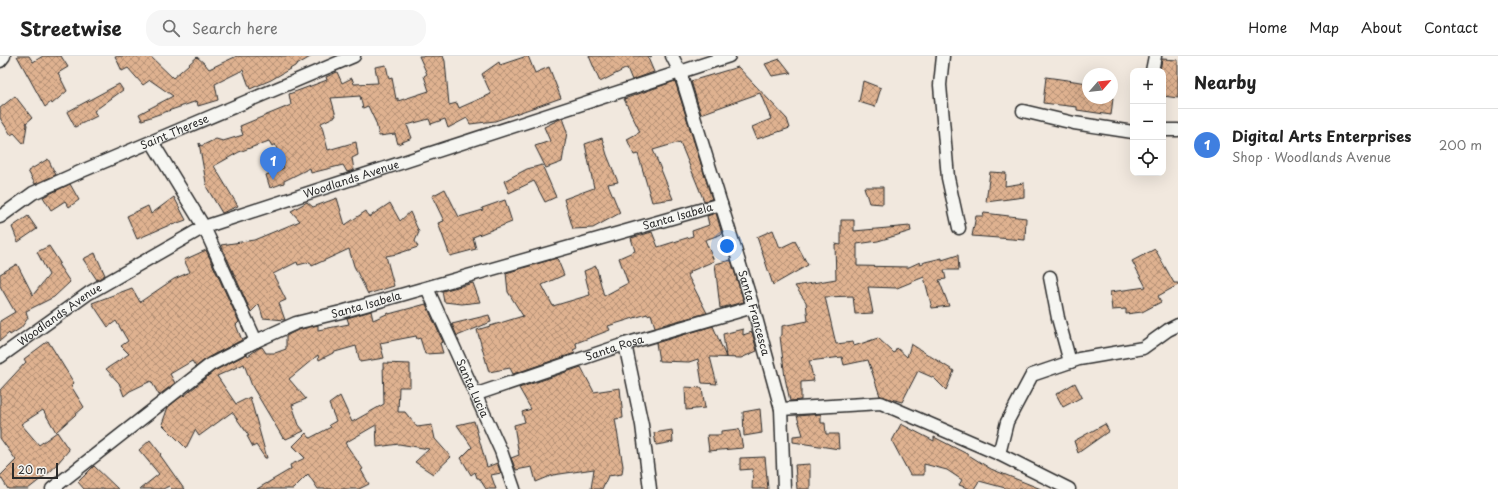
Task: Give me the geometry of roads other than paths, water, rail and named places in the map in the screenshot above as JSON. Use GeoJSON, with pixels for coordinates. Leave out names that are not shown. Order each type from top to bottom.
{"type":"FeatureCollection","features":[{"type":"Feature","properties":{"kind":"street"},"geometry":{"type":"LineString","coordinates":[[0,61],[4,56]]}},
{"type":"Feature","properties":{"kind":"street","name":"Saint Therese"},"geometry":{"type":"LineString","coordinates":[[0,217],[33,193],[354,56]]}},
{"type":"Feature","properties":{"kind":"street"},"geometry":{"type":"LineString","coordinates":[[672,56],[680,72]]}},
{"type":"Feature","properties":{"kind":"street"},"geometry":{"type":"LineString","coordinates":[[943,56],[940,85],[948,178],[959,228]]}},
{"type":"Feature","properties":{"kind":"street"},"geometry":{"type":"LineString","coordinates":[[1153,68],[1155,56]]}},
{"type":"Feature","properties":{"kind":"street","name":"Woodlands Avenue"},"geometry":{"type":"LineString","coordinates":[[0,357],[89,293],[204,227],[728,57]]}},
{"type":"Feature","properties":{"kind":"street","name":"Santa Francesca"},"geometry":{"type":"LineString","coordinates":[[680,72],[753,307],[780,409],[784,489]]}},
{"type":"Feature","properties":{"kind":"street"},"geometry":{"type":"LineString","coordinates":[[1023,110],[1074,124],[1130,132]]}},
{"type":"Feature","properties":{"kind":"street"},"geometry":{"type":"LineString","coordinates":[[1166,130],[1178,130]]}},
{"type":"Feature","properties":{"kind":"street"},"geometry":{"type":"LineString","coordinates":[[152,142],[204,227],[256,341]]}},
{"type":"Feature","properties":{"kind":"street","name":"Santa Isabela"},"geometry":{"type":"LineString","coordinates":[[52,489],[210,365],[256,341],[296,323],[427,288],[721,204]]}},
{"type":"Feature","properties":{"kind":"street"},"geometry":{"type":"LineString","coordinates":[[1050,277],[1058,318],[1070,362]]}},
{"type":"Feature","properties":{"kind":"street","name":"Santa Lucia"},"geometry":{"type":"LineString","coordinates":[[427,288],[477,394],[501,451],[514,489]]}},
{"type":"Feature","properties":{"kind":"street","name":"Santa Rosa"},"geometry":{"type":"LineString","coordinates":[[477,394],[625,344],[753,307]]}},
{"type":"Feature","properties":{"kind":"street"},"geometry":{"type":"LineString","coordinates":[[998,454],[1007,422],[1032,375],[1079,359],[1143,348],[1168,330],[1178,326]]}},
{"type":"Feature","properties":{"kind":"street"},"geometry":{"type":"LineString","coordinates":[[625,344],[642,425],[650,489]]}},
{"type":"Feature","properties":{"kind":"street"},"geometry":{"type":"LineString","coordinates":[[780,409],[881,404],[998,454],[1069,489]]}},
{"type":"Feature","properties":{"kind":"place","name":"Digital Arts Enterprises"},"geometry":{"type":"Point","coordinates":[273,180]}}]}
